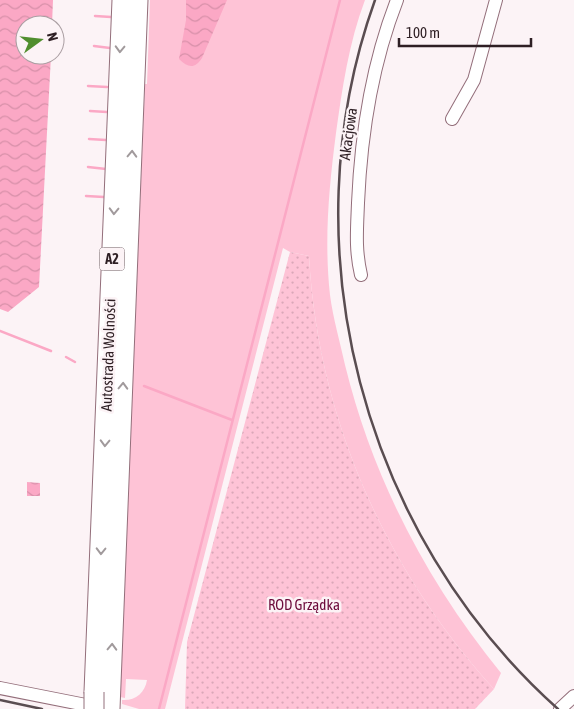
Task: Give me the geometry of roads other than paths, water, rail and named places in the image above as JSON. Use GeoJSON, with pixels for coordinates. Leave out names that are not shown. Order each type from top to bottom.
{"type":"FeatureCollection","features":[{"type":"Feature","properties":{"kind":"highway","name":"Autostrada Wolności"},"geometry":{"type":"LineString","coordinates":[[102,703],[122,0]]}},
{"type":"Feature","properties":{"kind":"highway","name":"Autostrada Wolności"},"geometry":{"type":"LineString","coordinates":[[102,703],[138,0]]}},
{"type":"Feature","properties":{"kind":"street","name":"Akacjowa"},"geometry":{"type":"LineString","coordinates":[[361,275],[356,253],[360,160],[370,96],[397,0]]}},
{"type":"Feature","properties":{"kind":"street"},"geometry":{"type":"LineString","coordinates":[[452,119],[474,80],[496,0]]}},
{"type":"Feature","properties":{"kind":"street"},"geometry":{"type":"LineString","coordinates":[[0,688],[102,703]]}},
{"type":"Feature","properties":{"kind":"street"},"geometry":{"type":"LineString","coordinates":[[560,709],[574,696]]}},
{"type":"Feature","properties":{"kind":"water"},"geometry":{"type":"Polygon","coordinates":[[[0,0],[53,0],[52,15],[15,15],[15,65],[50,65],[39,287],[8,312],[0,309],[0,0]]]}},
{"type":"Feature","properties":{"kind":"water"},"geometry":{"type":"Polygon","coordinates":[[[186,0],[227,0],[202,58],[194,66],[188,66],[179,59],[186,20],[186,0]]]}},
{"type":"Feature","properties":{"kind":"water"},"geometry":{"type":"Polygon","coordinates":[[[27,482],[40,483],[40,496],[27,496],[27,482]]]}},
{"type":"Feature","properties":{"kind":"waterway"},"geometry":{"type":"LineString","coordinates":[[159,709],[340,0]]}},
{"type":"Feature","properties":{"kind":"waterway"},"geometry":{"type":"LineString","coordinates":[[95,16],[111,17]]}},
{"type":"Feature","properties":{"kind":"waterway"},"geometry":{"type":"LineString","coordinates":[[94,46],[110,48]]}},
{"type":"Feature","properties":{"kind":"waterway"},"geometry":{"type":"LineString","coordinates":[[88,86],[107,87]]}},
{"type":"Feature","properties":{"kind":"waterway"},"geometry":{"type":"LineString","coordinates":[[90,111],[107,112]]}},
{"type":"Feature","properties":{"kind":"waterway"},"geometry":{"type":"LineString","coordinates":[[89,139],[106,140]]}},
{"type":"Feature","properties":{"kind":"waterway"},"geometry":{"type":"LineString","coordinates":[[88,167],[106,169]]}},
{"type":"Feature","properties":{"kind":"waterway"},"geometry":{"type":"LineString","coordinates":[[86,196],[104,197]]}},
{"type":"Feature","properties":{"kind":"waterway"},"geometry":{"type":"LineString","coordinates":[[0,331],[51,351]]}},
{"type":"Feature","properties":{"kind":"waterway"},"geometry":{"type":"LineString","coordinates":[[66,357],[75,362]]}},
{"type":"Feature","properties":{"kind":"waterway"},"geometry":{"type":"LineString","coordinates":[[144,386],[232,420]]}},
{"type":"Feature","properties":{"kind":"railway"},"geometry":{"type":"LineString","coordinates":[[375,0],[349,95],[339,191],[342,287],[360,382],[391,474],[435,560],[490,639],[558,709]]}},
{"type":"Feature","properties":{"kind":"railway"},"geometry":{"type":"LineString","coordinates":[[0,700],[42,709]]}},
{"type":"Feature","properties":{"kind":"park label","name":"ROD Grządka"},"geometry":{"type":"Point","coordinates":[304,604]}}]}
